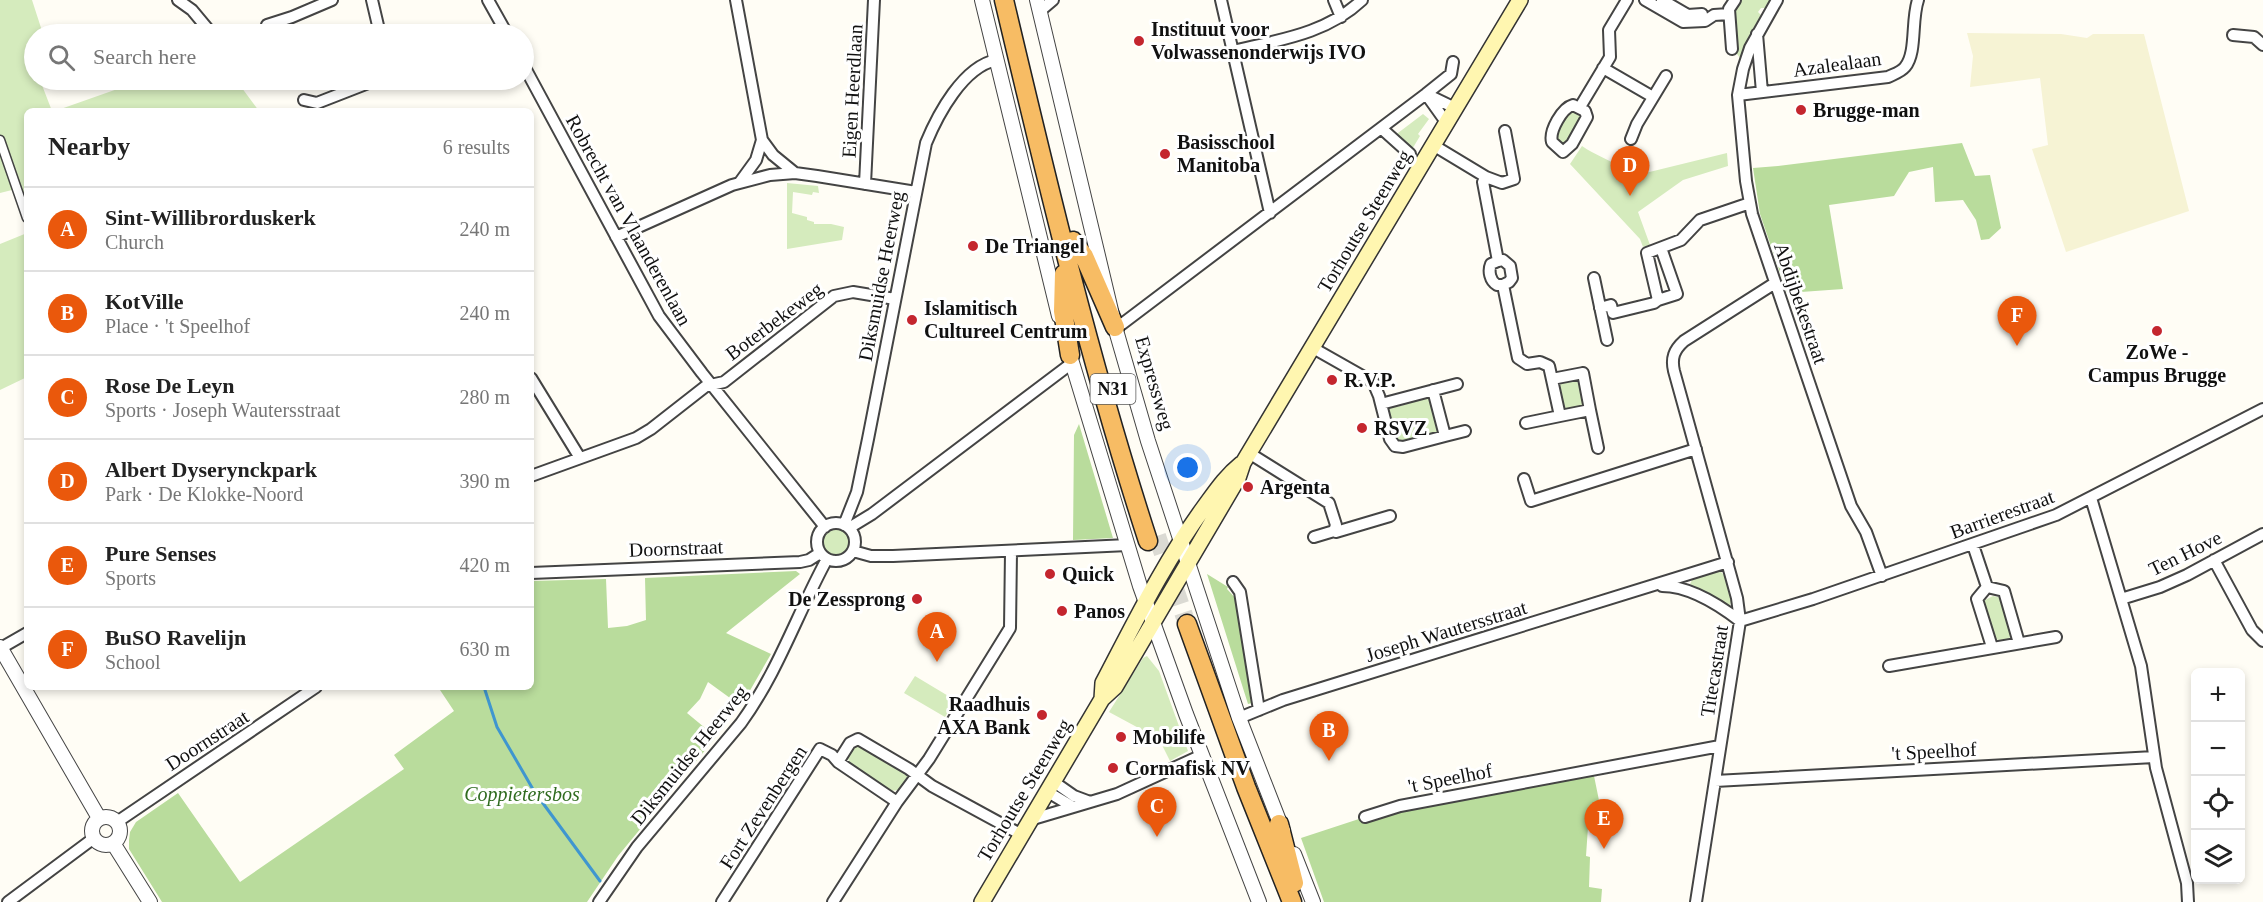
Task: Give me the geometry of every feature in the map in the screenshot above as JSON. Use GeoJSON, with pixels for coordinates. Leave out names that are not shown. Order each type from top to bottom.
{"type":"FeatureCollection","features":[{"type":"Feature","properties":{"kind":"highway","name":"N31"},"geometry":{"type":"LineString","coordinates":[[1004,0],[1069,248],[1111,383],[1153,538]]}},
{"type":"Feature","properties":{"kind":"highway","name":"N31"},"geometry":{"type":"LineString","coordinates":[[1016,0],[1069,248]]}},
{"type":"Feature","properties":{"kind":"highway"},"geometry":{"type":"LineString","coordinates":[[1071,359],[1063,311],[1069,248],[1084,256],[1115,327]]}},
{"type":"Feature","properties":{"kind":"highway"},"geometry":{"type":"LineString","coordinates":[[1279,902],[1235,792],[1182,626],[1292,902]]}},
{"type":"Feature","properties":{"kind":"highway"},"geometry":{"type":"LineString","coordinates":[[1279,824],[1299,902]]}},
{"type":"Feature","properties":{"kind":"main road","name":"Torhoutse Steenweg"},"geometry":{"type":"LineString","coordinates":[[982,902],[1102,699],[1115,687],[1238,478],[1246,458],[1520,0]]}},
{"type":"Feature","properties":{"kind":"main road","name":"Torhoutse Steenweg"},"geometry":{"type":"LineString","coordinates":[[1102,699],[1104,683],[1146,598],[1180,541],[1230,473],[1246,458]]}},
{"type":"Feature","properties":{"kind":"street"},"geometry":{"type":"LineString","coordinates":[[178,0],[192,9],[205,24]]}},
{"type":"Feature","properties":{"kind":"street"},"geometry":{"type":"LineString","coordinates":[[270,24],[332,0]]}},
{"type":"Feature","properties":{"kind":"street"},"geometry":{"type":"LineString","coordinates":[[372,0],[378,24]]}},
{"type":"Feature","properties":{"kind":"street"},"geometry":{"type":"LineString","coordinates":[[488,0],[501,24]]}},
{"type":"Feature","properties":{"kind":"street"},"geometry":{"type":"LineString","coordinates":[[736,0],[762,140],[773,155],[795,173]]}},
{"type":"Feature","properties":{"kind":"street","name":"Eigen Heerdlaan"},"geometry":{"type":"LineString","coordinates":[[865,184],[874,0]]}},
{"type":"Feature","properties":{"kind":"street"},"geometry":{"type":"LineString","coordinates":[[982,0],[1063,332],[1128,546],[1202,755],[1259,902]]}},
{"type":"Feature","properties":{"kind":"street"},"geometry":{"type":"LineString","coordinates":[[1039,6],[1053,0]]}},
{"type":"Feature","properties":{"kind":"street"},"geometry":{"type":"LineString","coordinates":[[1221,0],[1270,213]]}},
{"type":"Feature","properties":{"kind":"street"},"geometry":{"type":"LineString","coordinates":[[1334,0],[1341,17]]}},
{"type":"Feature","properties":{"kind":"street"},"geometry":{"type":"LineString","coordinates":[[1233,51],[1312,31],[1341,17],[1362,0]]}},
{"type":"Feature","properties":{"kind":"street"},"geometry":{"type":"LineString","coordinates":[[1580,107],[1610,57],[1609,30],[1627,0]]}},
{"type":"Feature","properties":{"kind":"street"},"geometry":{"type":"LineString","coordinates":[[1645,0],[1683,22],[1705,21],[1714,15]]}},
{"type":"Feature","properties":{"kind":"street"},"geometry":{"type":"LineString","coordinates":[[1662,0],[1688,15],[1729,14]]}},
{"type":"Feature","properties":{"kind":"street"},"geometry":{"type":"LineString","coordinates":[[1732,49],[1729,9],[1735,0]]}},
{"type":"Feature","properties":{"kind":"street","name":"Abdijbekestraat"},"geometry":{"type":"LineString","coordinates":[[1777,0],[1757,34],[1743,69],[1738,95],[1749,203],[1851,506],[1866,532],[1882,576]]}},
{"type":"Feature","properties":{"kind":"street","name":"Azalealaan"},"geometry":{"type":"LineString","coordinates":[[1738,95],[1888,77],[1904,69],[1911,57],[1914,14],[1918,0]]}},
{"type":"Feature","properties":{"kind":"street","name":"Expressweg"},"geometry":{"type":"LineString","coordinates":[[1039,6],[1115,327],[1180,541],[1239,718],[1279,824],[1286,835],[1314,902]]}},
{"type":"Feature","properties":{"kind":"street"},"geometry":{"type":"LineString","coordinates":[[1757,34],[1762,92]]}},
{"type":"Feature","properties":{"kind":"street"},"geometry":{"type":"LineString","coordinates":[[2233,34],[2254,37],[2263,45]]}},
{"type":"Feature","properties":{"kind":"street","name":"Diksmuidse Heerweg"},"geometry":{"type":"LineString","coordinates":[[847,527],[857,492],[926,143],[942,109],[981,64],[996,60]]}},
{"type":"Feature","properties":{"kind":"street"},"geometry":{"type":"LineString","coordinates":[[1115,327],[1426,94],[1451,74],[1453,62]]}},
{"type":"Feature","properties":{"kind":"street"},"geometry":{"type":"LineString","coordinates":[[1603,68],[1653,97]]}},
{"type":"Feature","properties":{"kind":"street"},"geometry":{"type":"LineString","coordinates":[[1631,139],[1666,76]]}},
{"type":"Feature","properties":{"kind":"street","name":"Robrecht van Vlaanderenlaan"},"geometry":{"type":"LineString","coordinates":[[534,85],[659,316],[825,527]]}},
{"type":"Feature","properties":{"kind":"street"},"geometry":{"type":"LineString","coordinates":[[304,100],[317,104],[351,90]]}},
{"type":"Feature","properties":{"kind":"street"},"geometry":{"type":"LineString","coordinates":[[1426,94],[1455,108]]}},
{"type":"Feature","properties":{"kind":"street"},"geometry":{"type":"LineString","coordinates":[[1426,94],[1446,122]]}},
{"type":"Feature","properties":{"kind":"street"},"geometry":{"type":"LineString","coordinates":[[1381,128],[1410,154]]}},
{"type":"Feature","properties":{"kind":"street"},"geometry":{"type":"LineString","coordinates":[[1433,145],[1486,177],[1502,183],[1514,179],[1505,131]]}},
{"type":"Feature","properties":{"kind":"street"},"geometry":{"type":"LineString","coordinates":[[0,140],[24,209]]}},
{"type":"Feature","properties":{"kind":"street"},"geometry":{"type":"LineString","coordinates":[[739,182],[756,160],[762,140]]}},
{"type":"Feature","properties":{"kind":"street"},"geometry":{"type":"LineString","coordinates":[[616,237],[739,182],[770,175],[795,173],[916,192]]}},
{"type":"Feature","properties":{"kind":"street"},"geometry":{"type":"LineString","coordinates":[[1486,177],[1483,182],[1498,261],[1491,264],[1491,279],[1497,285],[1503,285],[1518,358],[1527,364],[1544,363],[1549,366],[1560,416]]}},
{"type":"Feature","properties":{"kind":"street"},"geometry":{"type":"LineString","coordinates":[[1658,300],[1647,253],[1681,240],[1700,220],[1749,203]]}},
{"type":"Feature","properties":{"kind":"street"},"geometry":{"type":"LineString","coordinates":[[1612,313],[1677,294],[1661,248]]}},
{"type":"Feature","properties":{"kind":"street"},"geometry":{"type":"LineString","coordinates":[[1594,278],[1607,340]]}},
{"type":"Feature","properties":{"kind":"street","name":"Titecastraat"},"geometry":{"type":"LineString","coordinates":[[1696,902],[1740,621],[1728,562],[1674,371],[1674,354],[1684,341],[1775,283]]}},
{"type":"Feature","properties":{"kind":"street","name":"Boterbekeweg"},"geometry":{"type":"LineString","coordinates":[[534,475],[636,438],[706,386],[724,382],[834,296],[853,292],[895,299]]}},
{"type":"Feature","properties":{"kind":"street"},"geometry":{"type":"LineString","coordinates":[[1600,308],[1611,305],[1614,321],[1603,324]]}},
{"type":"Feature","properties":{"kind":"street"},"geometry":{"type":"LineString","coordinates":[[1313,348],[1373,382],[1380,396],[1390,439],[1395,446],[1402,447],[1465,430]]}},
{"type":"Feature","properties":{"kind":"street"},"geometry":{"type":"LineString","coordinates":[[847,527],[872,514],[1071,359]]}},
{"type":"Feature","properties":{"kind":"street"},"geometry":{"type":"LineString","coordinates":[[1552,379],[1583,373],[1598,448]]}},
{"type":"Feature","properties":{"kind":"street"},"geometry":{"type":"LineString","coordinates":[[534,383],[580,458]]}},
{"type":"Feature","properties":{"kind":"street"},"geometry":{"type":"LineString","coordinates":[[1381,404],[1457,384]]}},
{"type":"Feature","properties":{"kind":"street"},"geometry":{"type":"LineString","coordinates":[[1433,390],[1445,436]]}},
{"type":"Feature","properties":{"kind":"street","name":"Barrierestraat"},"geometry":{"type":"LineString","coordinates":[[1740,621],[1882,576],[2056,515],[2263,409]]}},
{"type":"Feature","properties":{"kind":"street"},"geometry":{"type":"LineString","coordinates":[[1526,423],[1590,410]]}},
{"type":"Feature","properties":{"kind":"street"},"geometry":{"type":"LineString","coordinates":[[1524,479],[1531,501],[1696,449]]}},
{"type":"Feature","properties":{"kind":"street"},"geometry":{"type":"LineString","coordinates":[[1246,458],[1329,503],[1336,525],[1334,531]]}},
{"type":"Feature","properties":{"kind":"street"},"geometry":{"type":"LineString","coordinates":[[2091,498],[2141,666],[2154,757],[2187,883],[2188,902]]}},
{"type":"Feature","properties":{"kind":"street"},"geometry":{"type":"LineString","coordinates":[[1314,537],[1390,516]]}},
{"type":"Feature","properties":{"kind":"street"},"geometry":{"type":"LineString","coordinates":[[824,556],[833,561],[845,560],[853,551],[855,539],[847,527],[835,523],[825,527]]}},
{"type":"Feature","properties":{"kind":"street","name":"Diksmuidse Heerweg"},"geometry":{"type":"LineString","coordinates":[[599,902],[641,842],[757,701],[780,660],[824,556],[817,542],[818,536],[825,527]]}},
{"type":"Feature","properties":{"kind":"street","name":"Ten Hove"},"geometry":{"type":"LineString","coordinates":[[2121,599],[2160,587],[2263,534]]}},
{"type":"Feature","properties":{"kind":"street"},"geometry":{"type":"LineString","coordinates":[[1973,545],[1987,587]]}},
{"type":"Feature","properties":{"kind":"street"},"geometry":{"type":"LineString","coordinates":[[853,551],[864,555],[880,556],[1128,546]]}},
{"type":"Feature","properties":{"kind":"street"},"geometry":{"type":"LineString","coordinates":[[833,902],[897,802],[918,776],[1010,628],[1011,552]]}},
{"type":"Feature","properties":{"kind":"street","name":"Doornstraat"},"geometry":{"type":"LineString","coordinates":[[534,573],[800,562],[824,556]]}},
{"type":"Feature","properties":{"kind":"street"},"geometry":{"type":"LineString","coordinates":[[2214,560],[2252,630],[2263,641]]}},
{"type":"Feature","properties":{"kind":"street","name":"Joseph Wautersstraat"},"geometry":{"type":"LineString","coordinates":[[1239,718],[1275,704],[1728,562]]}},
{"type":"Feature","properties":{"kind":"street"},"geometry":{"type":"LineString","coordinates":[[1233,582],[1240,592],[1259,710]]}},
{"type":"Feature","properties":{"kind":"street","name":"Joseph Wautersstraat"},"geometry":{"type":"LineString","coordinates":[[1644,588],[1665,586],[1684,589],[1727,611],[1740,621]]}},
{"type":"Feature","properties":{"kind":"street"},"geometry":{"type":"LineString","coordinates":[[1987,587],[2004,591],[2019,643]]}},
{"type":"Feature","properties":{"kind":"street"},"geometry":{"type":"LineString","coordinates":[[1987,587],[1977,598],[1992,647]]}},
{"type":"Feature","properties":{"kind":"street"},"geometry":{"type":"LineString","coordinates":[[24,635],[0,647],[24,688]]}},
{"type":"Feature","properties":{"kind":"street"},"geometry":{"type":"LineString","coordinates":[[1889,666],[2056,637]]}},
{"type":"Feature","properties":{"kind":"street"},"geometry":{"type":"LineString","coordinates":[[25,690],[99,818]]}},
{"type":"Feature","properties":{"kind":"street","name":"Doornstraat"},"geometry":{"type":"LineString","coordinates":[[117,822],[312,690]]}},
{"type":"Feature","properties":{"kind":"street","name":"Fort Zevenbergen"},"geometry":{"type":"LineString","coordinates":[[838,762],[850,743],[858,739],[932,786],[1022,835]]}},
{"type":"Feature","properties":{"kind":"street","name":"'t Speelhof"},"geometry":{"type":"LineString","coordinates":[[1365,817],[1400,806],[1720,746]]}},
{"type":"Feature","properties":{"kind":"street","name":"Fort Zevenbergen"},"geometry":{"type":"LineString","coordinates":[[722,902],[820,749],[832,755],[838,762],[897,802]]}},
{"type":"Feature","properties":{"kind":"street"},"geometry":{"type":"LineString","coordinates":[[1033,819],[1090,802],[1163,774],[1202,755]]}},
{"type":"Feature","properties":{"kind":"street","name":"'t Speelhof"},"geometry":{"type":"LineString","coordinates":[[1715,781],[2154,757]]}},
{"type":"Feature","properties":{"kind":"street"},"geometry":{"type":"LineString","coordinates":[[1051,787],[1090,802]]}},
{"type":"Feature","properties":{"kind":"street"},"geometry":{"type":"LineString","coordinates":[[1051,787],[1073,807]]}},
{"type":"Feature","properties":{"kind":"street"},"geometry":{"type":"LineString","coordinates":[[94,838],[103,844],[113,843],[118,839],[120,833],[117,822],[109,817],[99,818]]}},
{"type":"Feature","properties":{"kind":"street"},"geometry":{"type":"LineString","coordinates":[[94,838],[93,827],[99,818]]}},
{"type":"Feature","properties":{"kind":"street"},"geometry":{"type":"LineString","coordinates":[[8,902],[94,838]]}},
{"type":"Feature","properties":{"kind":"street"},"geometry":{"type":"LineString","coordinates":[[113,843],[150,902]]}},
{"type":"Feature","properties":{"kind":"shaded area"},"geometry":{"type":"Polygon","coordinates":[[[1967,33],[2061,34],[2087,38],[2093,34],[2144,34],[2189,211],[2066,252],[2032,149],[2048,145],[2040,78],[1970,87],[1973,56],[1967,33]]]}},
{"type":"Feature","properties":{"kind":"green space"},"geometry":{"type":"Polygon","coordinates":[[[0,0],[32,0],[40,24],[24,24],[24,90],[44,90],[51,108],[24,108],[24,220],[12,190],[0,193],[0,0]]]}},
{"type":"Feature","properties":{"kind":"green space"},"geometry":{"type":"Polygon","coordinates":[[[1740,0],[1770,0],[1766,8],[1761,8],[1758,12],[1761,15],[1740,58],[1734,50],[1735,13],[1740,0]]]}},
{"type":"Feature","properties":{"kind":"green space"},"geometry":{"type":"Polygon","coordinates":[[[115,90],[243,90],[257,108],[64,108],[115,90]]]}},
{"type":"Feature","properties":{"kind":"green space"},"geometry":{"type":"Polygon","coordinates":[[[1571,110],[1580,113],[1582,118],[1566,143],[1560,143],[1556,140],[1555,134],[1571,110]]]}},
{"type":"Feature","properties":{"kind":"green space"},"geometry":{"type":"Polygon","coordinates":[[[1423,114],[1429,119],[1418,134],[1420,136],[1411,151],[1394,136],[1423,114]]]}},
{"type":"Feature","properties":{"kind":"green space"},"geometry":{"type":"Polygon","coordinates":[[[1962,143],[1975,176],[1990,175],[2001,228],[1989,239],[1981,240],[1976,220],[1963,200],[1935,202],[1933,167],[1909,172],[1894,196],[1829,205],[1843,289],[1787,293],[1760,214],[1753,168],[1962,143]]]}},
{"type":"Feature","properties":{"kind":"green space"},"geometry":{"type":"Polygon","coordinates":[[[1582,146],[1622,168],[1624,165],[1629,177],[1727,153],[1728,166],[1683,180],[1638,212],[1650,245],[1643,247],[1640,239],[1570,164],[1582,146]]]}},
{"type":"Feature","properties":{"kind":"green space"},"geometry":{"type":"Polygon","coordinates":[[[787,183],[818,186],[819,193],[813,192],[812,195],[793,192],[792,213],[807,217],[807,220],[814,224],[844,227],[842,240],[787,249],[787,183]]]}},
{"type":"Feature","properties":{"kind":"green space"},"geometry":{"type":"Polygon","coordinates":[[[24,234],[24,378],[0,390],[0,244],[24,234]]]}},
{"type":"Feature","properties":{"kind":"green space"},"geometry":{"type":"Polygon","coordinates":[[[1577,379],[1580,381],[1584,404],[1566,410],[1563,408],[1558,387],[1563,381],[1577,379]]]}},
{"type":"Feature","properties":{"kind":"green space"},"geometry":{"type":"Polygon","coordinates":[[[1422,397],[1431,399],[1439,432],[1433,436],[1429,434],[1406,440],[1404,444],[1395,441],[1387,410],[1393,404],[1397,407],[1420,400],[1422,397]]]}},
{"type":"Feature","properties":{"kind":"green space"},"geometry":{"type":"Polygon","coordinates":[[[1079,424],[1113,538],[1073,540],[1074,435],[1079,424]]]}},
{"type":"Feature","properties":{"kind":"green space"},"geometry":{"type":"Polygon","coordinates":[[[835,526],[846,531],[851,542],[846,553],[835,558],[824,553],[819,542],[824,531],[835,526]]]}},
{"type":"Feature","properties":{"kind":"green space","name":"Coppietersbos"},"geometry":{"type":"Polygon","coordinates":[[[796,571],[800,574],[726,633],[771,654],[741,706],[708,682],[700,699],[687,713],[716,737],[618,856],[587,902],[162,902],[129,849],[130,832],[136,822],[178,793],[240,882],[404,769],[394,755],[454,711],[440,690],[534,690],[534,581],[606,579],[608,628],[627,626],[646,620],[645,578],[796,571]]]}},
{"type":"Feature","properties":{"kind":"green space"},"geometry":{"type":"Polygon","coordinates":[[[1714,571],[1721,572],[1728,583],[1731,592],[1730,605],[1690,584],[1693,578],[1714,571]]]}},
{"type":"Feature","properties":{"kind":"green space"},"geometry":{"type":"Polygon","coordinates":[[[1207,574],[1228,587],[1227,589],[1237,600],[1253,696],[1252,703],[1248,704],[1207,574]]]}},
{"type":"Feature","properties":{"kind":"green space"},"geometry":{"type":"Polygon","coordinates":[[[1993,596],[2002,598],[2012,636],[2005,641],[1994,639],[1983,605],[1985,600],[1993,596]]]}},
{"type":"Feature","properties":{"kind":"green space"},"geometry":{"type":"Polygon","coordinates":[[[1147,656],[1159,671],[1188,751],[1170,761],[1159,739],[1109,712],[1143,658],[1147,656]]]}},
{"type":"Feature","properties":{"kind":"green space"},"geometry":{"type":"Polygon","coordinates":[[[915,676],[955,700],[945,717],[904,693],[915,676]]]}},
{"type":"Feature","properties":{"kind":"green space"},"geometry":{"type":"Polygon","coordinates":[[[857,744],[907,772],[908,776],[899,790],[890,791],[852,769],[847,756],[851,747],[857,744]]]}},
{"type":"Feature","properties":{"kind":"green space"},"geometry":{"type":"Polygon","coordinates":[[[1593,771],[1604,825],[1588,827],[1586,856],[1590,857],[1589,887],[1602,889],[1601,902],[1324,902],[1301,838],[1365,817],[1403,808],[1593,771]]]}},
{"type":"Feature","properties":{"kind":"waterway"},"geometry":{"type":"LineString","coordinates":[[485,690],[497,727],[534,791],[600,881]]}},
{"type":"Feature","properties":{"kind":"tunnel"},"geometry":{"type":"LineString","coordinates":[[1157,536],[1187,624]]}},
{"type":"Feature","properties":{"kind":"place","name":"Instituut voor Volwassenonderwijs IVO"},"geometry":{"type":"Point","coordinates":[1139,41]}},
{"type":"Feature","properties":{"kind":"place","name":"Brugge-man"},"geometry":{"type":"Point","coordinates":[1801,110]}},
{"type":"Feature","properties":{"kind":"place","name":"Basisschool Manitoba"},"geometry":{"type":"Point","coordinates":[1165,154]}},
{"type":"Feature","properties":{"kind":"place","name":"Albert Dyserynckpark"},"geometry":{"type":"Point","coordinates":[1630,196]}},
{"type":"Feature","properties":{"kind":"place","name":"De Triangel"},"geometry":{"type":"Point","coordinates":[973,246]}},
{"type":"Feature","properties":{"kind":"place","name":"Islamitisch Cultureel Centrum"},"geometry":{"type":"Point","coordinates":[912,320]}},
{"type":"Feature","properties":{"kind":"place","name":"ZoWe - Campus Brugge"},"geometry":{"type":"Point","coordinates":[2157,331]}},
{"type":"Feature","properties":{"kind":"place","name":"BuSO Ravelijn"},"geometry":{"type":"Point","coordinates":[2017,346]}},
{"type":"Feature","properties":{"kind":"place","name":"R.V.P."},"geometry":{"type":"Point","coordinates":[1332,380]}},
{"type":"Feature","properties":{"kind":"place","name":"RSVZ"},"geometry":{"type":"Point","coordinates":[1362,428]}},
{"type":"Feature","properties":{"kind":"place","name":"Argenta"},"geometry":{"type":"Point","coordinates":[1248,487]}},
{"type":"Feature","properties":{"kind":"place","name":"Quick"},"geometry":{"type":"Point","coordinates":[1050,574]}},
{"type":"Feature","properties":{"kind":"place","name":"De Zessprong"},"geometry":{"type":"Point","coordinates":[917,599]}},
{"type":"Feature","properties":{"kind":"place","name":"Panos"},"geometry":{"type":"Point","coordinates":[1062,611]}},
{"type":"Feature","properties":{"kind":"place","name":"Sint-Willibrorduskerk"},"geometry":{"type":"Point","coordinates":[937,662]}},
{"type":"Feature","properties":{"kind":"place","name":"Raadhuis AXA Bank"},"geometry":{"type":"Point","coordinates":[1042,715]}},
{"type":"Feature","properties":{"kind":"place","name":"Mobilife"},"geometry":{"type":"Point","coordinates":[1121,737]}},
{"type":"Feature","properties":{"kind":"place","name":"KotVille"},"geometry":{"type":"Point","coordinates":[1329,761]}},
{"type":"Feature","properties":{"kind":"place","name":"Cormafisk NV"},"geometry":{"type":"Point","coordinates":[1113,768]}},
{"type":"Feature","properties":{"kind":"place","name":"Rose De Leyn"},"geometry":{"type":"Point","coordinates":[1157,837]}},
{"type":"Feature","properties":{"kind":"place","name":"Pure Senses"},"geometry":{"type":"Point","coordinates":[1604,849]}}]}
